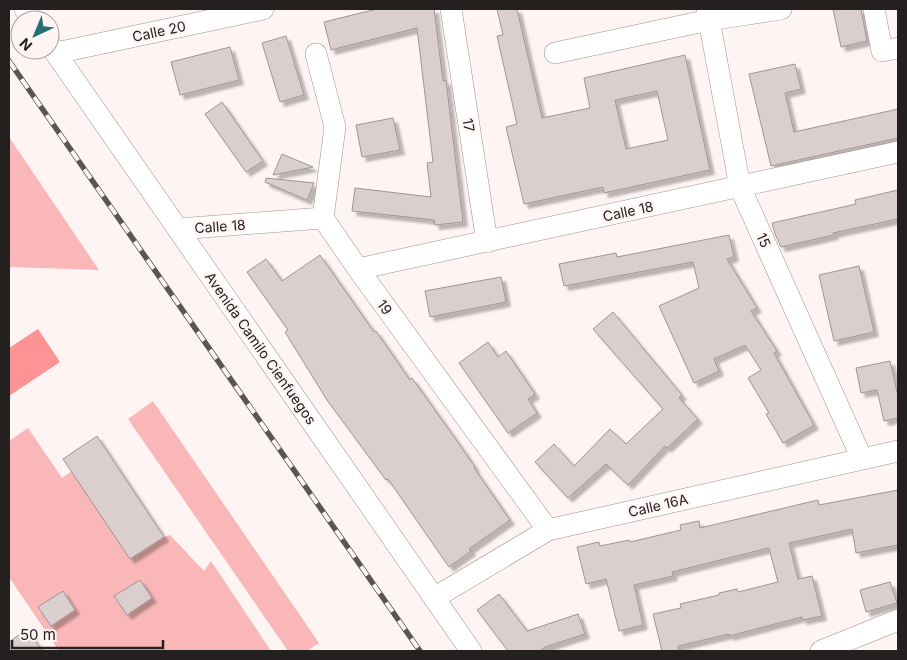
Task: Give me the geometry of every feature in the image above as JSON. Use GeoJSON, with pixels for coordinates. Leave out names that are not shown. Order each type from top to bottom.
{"type":"FeatureCollection","features":[{"type":"Feature","properties":{"kind":"street","name":"Calle 20"},"geometry":{"type":"LineString","coordinates":[[60,48],[263,9]]}},
{"type":"Feature","properties":{"kind":"street","name":"17"},"geometry":{"type":"LineString","coordinates":[[451,9],[487,242]]}},
{"type":"Feature","properties":{"kind":"street"},"geometry":{"type":"LineString","coordinates":[[555,53],[708,14],[781,9]]}},
{"type":"Feature","properties":{"kind":"street"},"geometry":{"type":"LineString","coordinates":[[874,9],[882,51],[898,48]]}},
{"type":"Feature","properties":{"kind":"street","name":"15"},"geometry":{"type":"LineString","coordinates":[[708,14],[740,187],[862,459]]}},
{"type":"Feature","properties":{"kind":"street"},"geometry":{"type":"LineString","coordinates":[[316,54],[336,127],[323,218]]}},
{"type":"Feature","properties":{"kind":"street","name":"Avenida Camilo Cienfuegos"},"geometry":{"type":"LineString","coordinates":[[60,59],[471,651]]}},
{"type":"Feature","properties":{"kind":"street","name":"Calle 18"},"geometry":{"type":"LineString","coordinates":[[358,270],[898,152]]}},
{"type":"Feature","properties":{"kind":"street","name":"Calle 18"},"geometry":{"type":"LineString","coordinates":[[178,229],[323,218]]}},
{"type":"Feature","properties":{"kind":"street","name":"19"},"geometry":{"type":"LineString","coordinates":[[323,218],[358,270],[548,530]]}},
{"type":"Feature","properties":{"kind":"street","name":"Calle 16A"},"geometry":{"type":"LineString","coordinates":[[434,598],[548,530],[898,451]]}},
{"type":"Feature","properties":{"kind":"street"},"geometry":{"type":"LineString","coordinates":[[821,651],[898,620]]}},
{"type":"Feature","properties":{"kind":"shaded area"},"geometry":{"type":"Polygon","coordinates":[[[9,137],[99,270],[9,267],[9,137]]]}},
{"type":"Feature","properties":{"kind":"shaded area"},"geometry":{"type":"Polygon","coordinates":[[[38,329],[60,362],[9,396],[9,348],[38,329]]]}},
{"type":"Feature","properties":{"kind":"shaded area"},"geometry":{"type":"Polygon","coordinates":[[[153,401],[319,643],[307,651],[288,651],[128,419],[153,401]]]}},
{"type":"Feature","properties":{"kind":"shaded area"},"geometry":{"type":"Polygon","coordinates":[[[28,428],[62,478],[72,471],[130,559],[170,535],[204,571],[211,561],[271,651],[59,651],[9,577],[9,441],[28,428]]]}},
{"type":"Feature","properties":{"kind":"building"},"geometry":{"type":"Polygon","coordinates":[[[377,9],[434,9],[443,81],[446,80],[463,222],[435,225],[434,220],[352,211],[355,188],[431,197],[427,163],[433,162],[417,28],[331,50],[324,22],[377,9]]]}},
{"type":"Feature","properties":{"kind":"building"},"geometry":{"type":"Polygon","coordinates":[[[497,9],[517,9],[542,118],[590,108],[584,78],[685,55],[710,170],[604,193],[603,187],[524,204],[506,127],[517,124],[497,36],[503,35],[497,9]],[[657,91],[615,100],[626,149],[668,140],[657,91]]]}},
{"type":"Feature","properties":{"kind":"building"},"geometry":{"type":"Polygon","coordinates":[[[833,9],[861,9],[867,41],[841,47],[833,9]]]}},
{"type":"Feature","properties":{"kind":"building"},"geometry":{"type":"Polygon","coordinates":[[[286,36],[304,95],[280,102],[262,43],[286,36]]]}},
{"type":"Feature","properties":{"kind":"building"},"geometry":{"type":"Polygon","coordinates":[[[230,47],[239,80],[180,95],[171,62],[230,47]]]}},
{"type":"Feature","properties":{"kind":"building"},"geometry":{"type":"Polygon","coordinates":[[[795,64],[801,89],[785,93],[794,132],[898,109],[898,138],[771,166],[749,74],[795,64]]]}},
{"type":"Feature","properties":{"kind":"building"},"geometry":{"type":"Polygon","coordinates":[[[222,102],[263,161],[246,172],[205,114],[222,102]]]}},
{"type":"Feature","properties":{"kind":"building"},"geometry":{"type":"Polygon","coordinates":[[[393,118],[400,150],[362,157],[356,125],[393,118]]]}},
{"type":"Feature","properties":{"kind":"building"},"geometry":{"type":"Polygon","coordinates":[[[282,154],[313,167],[273,175],[282,154]]]}},
{"type":"Feature","properties":{"kind":"building"},"geometry":{"type":"Polygon","coordinates":[[[266,178],[314,183],[307,200],[265,182],[266,178]]]}},
{"type":"Feature","properties":{"kind":"building"},"geometry":{"type":"Polygon","coordinates":[[[898,190],[898,219],[833,233],[834,235],[781,247],[775,234],[772,223],[856,204],[855,200],[898,190]]]}},
{"type":"Feature","properties":{"kind":"building"},"geometry":{"type":"Polygon","coordinates":[[[729,235],[734,257],[727,259],[757,308],[751,311],[777,351],[774,353],[814,425],[783,443],[766,414],[769,413],[748,378],[761,370],[745,345],[714,359],[719,371],[694,383],[659,306],[699,288],[693,262],[564,286],[559,264],[616,253],[617,257],[729,235]]]}},
{"type":"Feature","properties":{"kind":"building"},"geometry":{"type":"Polygon","coordinates":[[[320,255],[374,332],[376,331],[410,380],[412,378],[510,520],[469,549],[471,551],[449,567],[388,479],[386,480],[327,400],[285,332],[288,330],[247,272],[266,259],[282,281],[320,255]]]}},
{"type":"Feature","properties":{"kind":"building"},"geometry":{"type":"Polygon","coordinates":[[[859,266],[874,332],[834,341],[819,275],[859,266]]]}},
{"type":"Feature","properties":{"kind":"building"},"geometry":{"type":"Polygon","coordinates":[[[501,277],[506,302],[430,317],[425,291],[501,277]]]}},
{"type":"Feature","properties":{"kind":"building"},"geometry":{"type":"Polygon","coordinates":[[[613,312],[682,395],[679,398],[698,419],[667,448],[665,446],[628,485],[606,464],[568,498],[535,462],[554,444],[574,466],[610,429],[626,444],[663,409],[593,329],[613,312]]]}},
{"type":"Feature","properties":{"kind":"building"},"geometry":{"type":"Polygon","coordinates":[[[488,342],[498,357],[506,351],[535,394],[528,399],[537,413],[508,433],[459,363],[488,342]]]}},
{"type":"Feature","properties":{"kind":"building"},"geometry":{"type":"Polygon","coordinates":[[[890,361],[898,396],[898,418],[884,421],[877,390],[861,393],[856,368],[890,361]]]}},
{"type":"Feature","properties":{"kind":"building"},"geometry":{"type":"Polygon","coordinates":[[[97,436],[164,537],[130,559],[63,459],[97,436]]]}},
{"type":"Feature","properties":{"kind":"building"},"geometry":{"type":"Polygon","coordinates":[[[898,490],[898,545],[856,553],[852,529],[789,543],[798,579],[812,576],[822,616],[802,620],[802,617],[729,636],[729,634],[678,646],[679,651],[662,651],[653,614],[681,608],[680,604],[719,595],[719,593],[737,589],[738,592],[778,582],[769,548],[672,572],[673,576],[634,585],[643,625],[619,631],[606,579],[586,584],[577,547],[599,542],[600,546],[629,540],[630,542],[681,530],[680,525],[699,521],[700,528],[818,500],[819,505],[898,490]]]}},
{"type":"Feature","properties":{"kind":"building"},"geometry":{"type":"Polygon","coordinates":[[[140,580],[152,598],[127,615],[114,596],[140,580]]]}},
{"type":"Feature","properties":{"kind":"building"},"geometry":{"type":"Polygon","coordinates":[[[890,582],[897,603],[866,612],[860,590],[890,582]]]}},
{"type":"Feature","properties":{"kind":"building"},"geometry":{"type":"Polygon","coordinates":[[[63,591],[75,610],[51,626],[38,607],[63,591]]]}},
{"type":"Feature","properties":{"kind":"building"},"geometry":{"type":"Polygon","coordinates":[[[499,594],[527,631],[578,614],[585,634],[545,647],[540,651],[508,651],[477,610],[499,594]]]}},
{"type":"Feature","properties":{"kind":"building"},"geometry":{"type":"Polygon","coordinates":[[[27,629],[42,651],[9,651],[9,642],[27,629]]]}},
{"type":"Feature","properties":{"kind":"railway"},"geometry":{"type":"LineString","coordinates":[[9,61],[420,651]]}}]}
